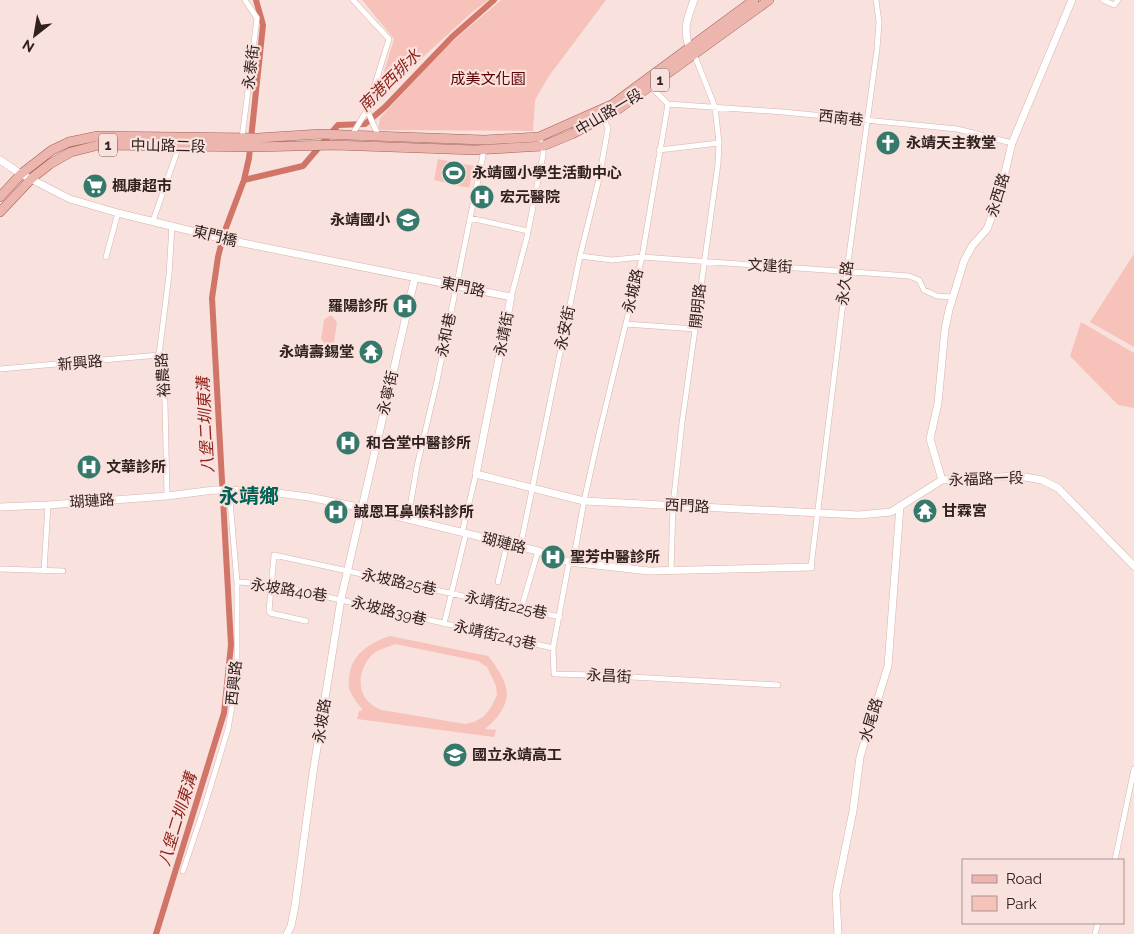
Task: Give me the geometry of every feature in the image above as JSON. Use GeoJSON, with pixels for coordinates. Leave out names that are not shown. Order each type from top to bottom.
{"type":"FeatureCollection","features":[{"type":"Feature","properties":{"kind":"main road","name":"中山路一段"},"geometry":{"type":"LineString","coordinates":[[538,137],[618,110],[651,87],[754,0]]}},
{"type":"Feature","properties":{"kind":"main road","name":"中山路一段"},"geometry":{"type":"LineString","coordinates":[[543,146],[572,134],[601,115],[613,104],[769,0]]}},
{"type":"Feature","properties":{"kind":"main road","name":"1"},"geometry":{"type":"LineString","coordinates":[[257,142],[320,134],[484,140],[538,137]]}},
{"type":"Feature","properties":{"kind":"main road","name":"中山路二段"},"geometry":{"type":"LineString","coordinates":[[0,197],[21,174],[52,150],[69,142],[98,136],[241,142]]}},
{"type":"Feature","properties":{"kind":"main road","name":"1"},"geometry":{"type":"LineString","coordinates":[[241,142],[484,150],[543,146]]}},
{"type":"Feature","properties":{"kind":"main road","name":"中山路二段"},"geometry":{"type":"LineString","coordinates":[[0,212],[32,178],[70,152],[99,146],[179,146],[241,142]]}},
{"type":"Feature","properties":{"kind":"street","name":"永泰街"},"geometry":{"type":"LineString","coordinates":[[241,142],[257,18],[245,0]]}},
{"type":"Feature","properties":{"kind":"street"},"geometry":{"type":"LineString","coordinates":[[352,135],[367,110],[389,39],[353,0]]}},
{"type":"Feature","properties":{"kind":"street"},"geometry":{"type":"LineString","coordinates":[[692,51],[685,33],[687,19],[694,0]]}},
{"type":"Feature","properties":{"kind":"street","name":"永久路"},"geometry":{"type":"LineString","coordinates":[[811,567],[879,22],[876,0]]}},
{"type":"Feature","properties":{"kind":"street","name":"永西路"},"geometry":{"type":"LineString","coordinates":[[942,480],[930,439],[938,403],[945,329],[952,298],[964,261],[972,246],[987,229],[1001,189],[1012,143],[1072,0]]}},
{"type":"Feature","properties":{"kind":"street"},"geometry":{"type":"LineString","coordinates":[[1103,0],[1114,5],[1118,0]]}},
{"type":"Feature","properties":{"kind":"street","name":"開明路"},"geometry":{"type":"LineString","coordinates":[[671,570],[673,505],[682,423],[718,164],[719,143],[715,107],[692,51]]}},
{"type":"Feature","properties":{"kind":"street"},"geometry":{"type":"LineString","coordinates":[[651,87],[668,104]]}},
{"type":"Feature","properties":{"kind":"street","name":"西南巷"},"geometry":{"type":"LineString","coordinates":[[668,104],[957,129],[1012,143]]}},
{"type":"Feature","properties":{"kind":"street","name":"永城路"},"geometry":{"type":"LineString","coordinates":[[571,562],[642,257],[668,104]]}},
{"type":"Feature","properties":{"kind":"street"},"geometry":{"type":"LineString","coordinates":[[367,110],[379,137]]}},
{"type":"Feature","properties":{"kind":"street","name":"永安街"},"geometry":{"type":"LineString","coordinates":[[520,548],[580,256],[599,178],[608,128],[601,115]]}},
{"type":"Feature","properties":{"kind":"street"},"geometry":{"type":"LineString","coordinates":[[538,137],[543,146]]}},
{"type":"Feature","properties":{"kind":"street"},"geometry":{"type":"LineString","coordinates":[[659,150],[719,143]]}},
{"type":"Feature","properties":{"kind":"street"},"geometry":{"type":"LineString","coordinates":[[153,221],[179,146]]}},
{"type":"Feature","properties":{"kind":"street","name":"永靖街"},"geometry":{"type":"LineString","coordinates":[[444,624],[452,593],[511,298],[528,231],[541,166],[543,146]]}},
{"type":"Feature","properties":{"kind":"street","name":"永和巷"},"geometry":{"type":"LineString","coordinates":[[408,519],[417,466],[457,286],[484,150]]}},
{"type":"Feature","properties":{"kind":"street","name":"東門橋"},"geometry":{"type":"LineString","coordinates":[[0,160],[21,174],[70,199],[118,213],[228,240],[415,277]]}},
{"type":"Feature","properties":{"kind":"street"},"geometry":{"type":"LineString","coordinates":[[106,256],[118,213]]}},
{"type":"Feature","properties":{"kind":"street"},"geometry":{"type":"LineString","coordinates":[[470,218],[528,231]]}},
{"type":"Feature","properties":{"kind":"street","name":"裕農路"},"geometry":{"type":"LineString","coordinates":[[167,496],[165,402],[159,355],[169,275],[172,225]]}},
{"type":"Feature","properties":{"kind":"street","name":"文建街"},"geometry":{"type":"LineString","coordinates":[[580,256],[612,260],[642,257],[847,270],[909,276],[920,280],[924,290],[937,296],[952,298]]}},
{"type":"Feature","properties":{"kind":"street","name":"東門路"},"geometry":{"type":"LineString","coordinates":[[415,277],[511,298]]}},
{"type":"Feature","properties":{"kind":"street","name":"永寧街"},"geometry":{"type":"LineString","coordinates":[[362,508],[415,277]]}},
{"type":"Feature","properties":{"kind":"street"},"geometry":{"type":"LineString","coordinates":[[626,324],[696,329]]}},
{"type":"Feature","properties":{"kind":"street","name":"新興路"},"geometry":{"type":"LineString","coordinates":[[0,369],[159,355]]}},
{"type":"Feature","properties":{"kind":"street","name":"西門路"},"geometry":{"type":"LineString","coordinates":[[476,474],[584,500],[859,515],[891,512],[900,506]]}},
{"type":"Feature","properties":{"kind":"street","name":"永福路一段"},"geometry":{"type":"LineString","coordinates":[[900,506],[942,480],[1019,476],[1042,480],[1058,488],[1134,566]]}},
{"type":"Feature","properties":{"kind":"street","name":"瑚璉路"},"geometry":{"type":"LineString","coordinates":[[0,507],[167,496],[229,489],[309,497],[362,508],[538,551],[571,562],[649,571],[811,567]]}},
{"type":"Feature","properties":{"kind":"street","name":"西興路"},"geometry":{"type":"LineString","coordinates":[[183,870],[228,729],[237,679],[237,582],[229,489]]}},
{"type":"Feature","properties":{"kind":"street"},"geometry":{"type":"LineString","coordinates":[[44,570],[48,505]]}},
{"type":"Feature","properties":{"kind":"street","name":"水尾路"},"geometry":{"type":"LineString","coordinates":[[838,934],[836,894],[853,811],[860,757],[888,666],[900,506]]}},
{"type":"Feature","properties":{"kind":"street","name":"永坡路"},"geometry":{"type":"LineString","coordinates":[[287,934],[291,926],[295,906],[313,773],[341,599],[362,508]]}},
{"type":"Feature","properties":{"kind":"street"},"geometry":{"type":"LineString","coordinates":[[498,582],[507,544]]}},
{"type":"Feature","properties":{"kind":"street"},"geometry":{"type":"LineString","coordinates":[[522,608],[538,551]]}},
{"type":"Feature","properties":{"kind":"street","name":"永坡路25巷"},"geometry":{"type":"LineString","coordinates":[[270,584],[274,555],[452,593]]}},
{"type":"Feature","properties":{"kind":"street","name":"永昌街"},"geometry":{"type":"LineString","coordinates":[[571,562],[554,648],[554,674],[778,685]]}},
{"type":"Feature","properties":{"kind":"street"},"geometry":{"type":"LineString","coordinates":[[0,570],[63,571]]}},
{"type":"Feature","properties":{"kind":"street","name":"永坡路40巷"},"geometry":{"type":"LineString","coordinates":[[237,582],[270,584],[341,599]]}},
{"type":"Feature","properties":{"kind":"street"},"geometry":{"type":"LineString","coordinates":[[270,584],[270,613],[306,621]]}},
{"type":"Feature","properties":{"kind":"street","name":"永靖街225巷"},"geometry":{"type":"LineString","coordinates":[[452,593],[560,617]]}},
{"type":"Feature","properties":{"kind":"street","name":"永坡路39巷"},"geometry":{"type":"LineString","coordinates":[[341,599],[436,623]]}},
{"type":"Feature","properties":{"kind":"street","name":"永靖街243巷"},"geometry":{"type":"LineString","coordinates":[[436,623],[554,648]]}},
{"type":"Feature","properties":{"kind":"street"},"geometry":{"type":"LineString","coordinates":[[1115,859],[1134,769]]}},
{"type":"Feature","properties":{"kind":"green space","name":"成美文化園"},"geometry":{"type":"Polygon","coordinates":[[[362,0],[488,0],[470,14],[375,101],[394,39],[362,0]]]}},
{"type":"Feature","properties":{"kind":"green space","name":"成美文化園"},"geometry":{"type":"Polygon","coordinates":[[[501,0],[606,0],[549,76],[535,100],[533,131],[378,130],[380,118],[447,46],[501,0]]]}},
{"type":"Feature","properties":{"kind":"green space","name":"永靖國小學生活動中心"},"geometry":{"type":"Polygon","coordinates":[[[438,159],[474,166],[469,188],[434,180],[438,159]]]}},
{"type":"Feature","properties":{"kind":"green space"},"geometry":{"type":"Polygon","coordinates":[[[1134,254],[1134,347],[1090,322],[1134,254]]]}},
{"type":"Feature","properties":{"kind":"green space"},"geometry":{"type":"Polygon","coordinates":[[[332,316],[337,322],[334,342],[327,346],[321,339],[324,320],[332,316]]]}},
{"type":"Feature","properties":{"kind":"green space"},"geometry":{"type":"Polygon","coordinates":[[[1081,322],[1134,353],[1134,408],[1118,405],[1070,356],[1081,322]]]}},
{"type":"Feature","properties":{"kind":"green space"},"geometry":{"type":"Polygon","coordinates":[[[390,636],[488,656],[502,676],[507,694],[502,711],[485,729],[496,730],[494,737],[357,719],[359,711],[363,710],[349,690],[350,671],[353,663],[368,646],[390,636]],[[395,644],[378,651],[368,659],[362,672],[361,686],[366,699],[373,706],[382,710],[465,724],[483,717],[490,709],[497,695],[496,686],[487,667],[478,661],[395,644]]]}},
{"type":"Feature","properties":{"kind":"waterway","name":"八堡二圳東溝"},"geometry":{"type":"LineString","coordinates":[[156,934],[224,713],[231,645],[212,298],[218,257],[224,233],[244,180],[249,158],[263,25],[256,0]]}},
{"type":"Feature","properties":{"kind":"waterway","name":"南港西排水"},"geometry":{"type":"LineString","coordinates":[[244,180],[303,166],[338,125],[365,124],[385,107],[452,37],[494,0]]}},
{"type":"Feature","properties":{"kind":"place","name":"永靖天主教堂"},"geometry":{"type":"Point","coordinates":[888,143]}},
{"type":"Feature","properties":{"kind":"place","name":"永靖國小學生活動中心"},"geometry":{"type":"Point","coordinates":[454,173]}},
{"type":"Feature","properties":{"kind":"place","name":"楓康超市"},"geometry":{"type":"Point","coordinates":[95,186]}},
{"type":"Feature","properties":{"kind":"place","name":"宏元醫院"},"geometry":{"type":"Point","coordinates":[482,197]}},
{"type":"Feature","properties":{"kind":"place","name":"永靖國小"},"geometry":{"type":"Point","coordinates":[408,220]}},
{"type":"Feature","properties":{"kind":"place","name":"羅陽診所"},"geometry":{"type":"Point","coordinates":[405,306]}},
{"type":"Feature","properties":{"kind":"place","name":"永靖壽錫堂"},"geometry":{"type":"Point","coordinates":[371,352]}},
{"type":"Feature","properties":{"kind":"place","name":"和合堂中醫診所"},"geometry":{"type":"Point","coordinates":[348,443]}},
{"type":"Feature","properties":{"kind":"place","name":"文華診所"},"geometry":{"type":"Point","coordinates":[89,467]}},
{"type":"Feature","properties":{"kind":"place","name":"甘霖宮"},"geometry":{"type":"Point","coordinates":[925,511]}},
{"type":"Feature","properties":{"kind":"place","name":"誠恩耳鼻喉科診所"},"geometry":{"type":"Point","coordinates":[336,512]}},
{"type":"Feature","properties":{"kind":"place","name":"聖芳中醫診所"},"geometry":{"type":"Point","coordinates":[553,557]}},
{"type":"Feature","properties":{"kind":"place","name":"國立永靖高工"},"geometry":{"type":"Point","coordinates":[455,755]}},
{"type":"Feature","properties":{"kind":"district","name":"永靖鄉"},"geometry":{"type":"Point","coordinates":[249,496]}}]}
